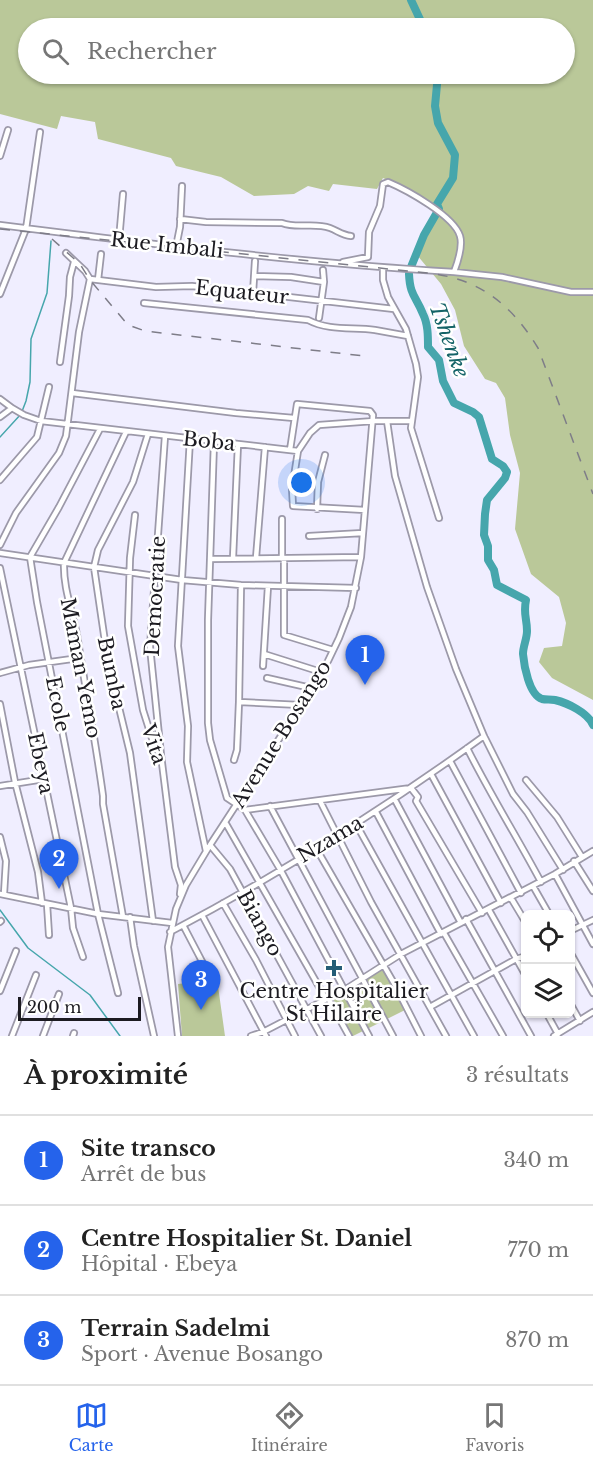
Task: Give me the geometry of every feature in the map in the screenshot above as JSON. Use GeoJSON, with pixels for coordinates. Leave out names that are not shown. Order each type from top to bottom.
{"type":"FeatureCollection","features":[{"type":"Feature","properties":{"kind":"street"},"geometry":{"type":"LineString","coordinates":[[0,156],[8,130]]}},
{"type":"Feature","properties":{"kind":"street"},"geometry":{"type":"LineString","coordinates":[[0,294],[26,229],[40,132]]}},
{"type":"Feature","properties":{"kind":"street"},"geometry":{"type":"LineString","coordinates":[[335,263],[369,257],[369,232],[380,206],[384,183],[388,182],[422,198],[452,224],[460,236],[454,273]]}},
{"type":"Feature","properties":{"kind":"street"},"geometry":{"type":"LineString","coordinates":[[176,247],[182,186]]}},
{"type":"Feature","properties":{"kind":"street"},"geometry":{"type":"LineString","coordinates":[[119,240],[123,194]]}},
{"type":"Feature","properties":{"kind":"street"},"geometry":{"type":"LineString","coordinates":[[180,219],[320,226],[341,235],[351,236]]}},
{"type":"Feature","properties":{"kind":"street","name":"Rue Imbali"},"geometry":{"type":"LineString","coordinates":[[0,225],[176,247],[383,268],[502,277],[571,292],[593,292]]}},
{"type":"Feature","properties":{"kind":"street"},"geometry":{"type":"LineString","coordinates":[[0,545],[16,513],[59,453],[69,425],[79,332],[90,279],[66,253]]}},
{"type":"Feature","properties":{"kind":"street"},"geometry":{"type":"LineString","coordinates":[[98,280],[101,254]]}},
{"type":"Feature","properties":{"kind":"street"},"geometry":{"type":"LineString","coordinates":[[253,292],[255,261]]}},
{"type":"Feature","properties":{"kind":"street"},"geometry":{"type":"LineString","coordinates":[[60,362],[70,277],[75,262]]}},
{"type":"Feature","properties":{"kind":"street"},"geometry":{"type":"LineString","coordinates":[[383,268],[385,288],[408,336],[416,364],[417,377],[411,428],[439,518]]}},
{"type":"Feature","properties":{"kind":"street"},"geometry":{"type":"LineString","coordinates":[[320,318],[323,270]]}},
{"type":"Feature","properties":{"kind":"street"},"geometry":{"type":"LineString","coordinates":[[254,276],[324,282]]}},
{"type":"Feature","properties":{"kind":"street","name":"Equateur"},"geometry":{"type":"LineString","coordinates":[[90,279],[156,287],[192,286],[253,292],[394,309]]}},
{"type":"Feature","properties":{"kind":"street"},"geometry":{"type":"LineString","coordinates":[[144,303],[308,320],[319,326],[374,330],[408,336]]}},
{"type":"Feature","properties":{"kind":"street"},"geometry":{"type":"LineString","coordinates":[[0,480],[37,436],[49,387]]}},
{"type":"Feature","properties":{"kind":"street"},"geometry":{"type":"LineString","coordinates":[[72,393],[294,418]]}},
{"type":"Feature","properties":{"kind":"street","name":"Boba"},"geometry":{"type":"LineString","coordinates":[[0,399],[12,408],[40,421],[298,451]]}},
{"type":"Feature","properties":{"kind":"street"},"geometry":{"type":"LineString","coordinates":[[290,450],[295,407],[300,404],[370,411],[374,421]]}},
{"type":"Feature","properties":{"kind":"street"},"geometry":{"type":"LineString","coordinates":[[0,417],[12,408]]}},
{"type":"Feature","properties":{"kind":"street"},"geometry":{"type":"LineString","coordinates":[[365,510],[295,508],[292,504],[298,451],[310,432],[319,426],[374,421],[412,421]]}},
{"type":"Feature","properties":{"kind":"street","name":"Avenue Bosango"},"geometry":{"type":"LineString","coordinates":[[178,1036],[168,954],[170,932],[179,900],[206,851],[321,672],[351,607],[361,557],[374,421]]}},
{"type":"Feature","properties":{"kind":"street"},"geometry":{"type":"LineString","coordinates":[[387,421],[392,465],[427,587],[456,669],[484,736],[513,794],[527,812],[562,870]]}},
{"type":"Feature","properties":{"kind":"street"},"geometry":{"type":"LineString","coordinates":[[30,557],[100,429]]}},
{"type":"Feature","properties":{"kind":"street","name":"Maman Yemo"},"geometry":{"type":"LineString","coordinates":[[123,917],[103,804],[104,796],[89,702],[64,583],[64,563],[126,432]]}},
{"type":"Feature","properties":{"kind":"street","name":"Bumba"},"geometry":{"type":"LineString","coordinates":[[148,434],[133,482],[98,550],[94,567],[108,662],[130,753],[153,921]]}},
{"type":"Feature","properties":{"kind":"street","name":"Democratie"},"geometry":{"type":"LineString","coordinates":[[161,755],[150,647],[165,436]]}},
{"type":"Feature","properties":{"kind":"street"},"geometry":{"type":"LineString","coordinates":[[190,439],[177,646],[188,726],[187,762],[206,851]]}},
{"type":"Feature","properties":{"kind":"street"},"geometry":{"type":"LineString","coordinates":[[214,442],[209,583],[208,732],[227,798],[245,810],[346,989],[369,1036]]}},
{"type":"Feature","properties":{"kind":"street"},"geometry":{"type":"LineString","coordinates":[[233,558],[238,444]]}},
{"type":"Feature","properties":{"kind":"street"},"geometry":{"type":"LineString","coordinates":[[256,558],[265,447]]}},
{"type":"Feature","properties":{"kind":"street"},"geometry":{"type":"LineString","coordinates":[[317,508],[318,482],[325,455]]}},
{"type":"Feature","properties":{"kind":"street","name":"Vita"},"geometry":{"type":"LineString","coordinates":[[135,515],[127,618],[147,726],[155,748],[161,755],[175,867],[182,885],[179,900]]}},
{"type":"Feature","properties":{"kind":"street"},"geometry":{"type":"LineString","coordinates":[[282,519],[285,587],[284,635],[333,650]]}},
{"type":"Feature","properties":{"kind":"street"},"geometry":{"type":"LineString","coordinates":[[309,536],[363,533]]}},
{"type":"Feature","properties":{"kind":"street"},"geometry":{"type":"LineString","coordinates":[[0,553],[209,583],[356,588]]}},
{"type":"Feature","properties":{"kind":"street","name":"Ecole"},"geometry":{"type":"LineString","coordinates":[[30,557],[98,914],[118,993]]}},
{"type":"Feature","properties":{"kind":"street"},"geometry":{"type":"LineString","coordinates":[[210,560],[361,557]]}},
{"type":"Feature","properties":{"kind":"street","name":"Ebeya"},"geometry":{"type":"LineString","coordinates":[[0,568],[71,908],[73,928],[83,957]]}},
{"type":"Feature","properties":{"kind":"street"},"geometry":{"type":"LineString","coordinates":[[234,760],[237,750],[239,702],[241,585]]}},
{"type":"Feature","properties":{"kind":"street"},"geometry":{"type":"LineString","coordinates":[[263,666],[268,586]]}},
{"type":"Feature","properties":{"kind":"street"},"geometry":{"type":"LineString","coordinates":[[264,654],[321,672]]}},
{"type":"Feature","properties":{"kind":"street"},"geometry":{"type":"LineString","coordinates":[[0,673],[79,658]]}},
{"type":"Feature","properties":{"kind":"street"},"geometry":{"type":"LineString","coordinates":[[267,678],[311,688]]}},
{"type":"Feature","properties":{"kind":"street"},"geometry":{"type":"LineString","coordinates":[[239,702],[300,705]]}},
{"type":"Feature","properties":{"kind":"street"},"geometry":{"type":"LineString","coordinates":[[0,704],[15,782],[38,872],[49,935]]}},
{"type":"Feature","properties":{"kind":"street","name":"Nzama"},"geometry":{"type":"LineString","coordinates":[[170,932],[243,892],[376,812],[484,736]]}},
{"type":"Feature","properties":{"kind":"street"},"geometry":{"type":"LineString","coordinates":[[467,748],[490,795],[541,882]]}},
{"type":"Feature","properties":{"kind":"street"},"geometry":{"type":"LineString","coordinates":[[450,761],[521,893]]}},
{"type":"Feature","properties":{"kind":"street"},"geometry":{"type":"LineString","coordinates":[[432,774],[501,903]]}},
{"type":"Feature","properties":{"kind":"street"},"geometry":{"type":"LineString","coordinates":[[0,786],[44,779]]}},
{"type":"Feature","properties":{"kind":"street"},"geometry":{"type":"LineString","coordinates":[[526,780],[557,817],[582,857]]}},
{"type":"Feature","properties":{"kind":"street"},"geometry":{"type":"LineString","coordinates":[[245,810],[411,788],[418,797],[416,801],[482,913]]}},
{"type":"Feature","properties":{"kind":"street"},"geometry":{"type":"LineString","coordinates":[[395,800],[531,1036]]}},
{"type":"Feature","properties":{"kind":"street"},"geometry":{"type":"LineString","coordinates":[[320,801],[371,902],[446,1036]]}},
{"type":"Feature","properties":{"kind":"street"},"geometry":{"type":"LineString","coordinates":[[270,806],[393,1036]]}},
{"type":"Feature","properties":{"kind":"street"},"geometry":{"type":"LineString","coordinates":[[376,812],[442,933],[474,983],[503,1036]]}},
{"type":"Feature","properties":{"kind":"street"},"geometry":{"type":"LineString","coordinates":[[225,822],[349,1036]]}},
{"type":"Feature","properties":{"kind":"street"},"geometry":{"type":"LineString","coordinates":[[356,824],[474,1036]]}},
{"type":"Feature","properties":{"kind":"street"},"geometry":{"type":"LineString","coordinates":[[0,837],[6,861],[2,894],[98,914],[172,923]]}},
{"type":"Feature","properties":{"kind":"street","name":"Biango"},"geometry":{"type":"LineString","coordinates":[[210,845],[224,860],[243,892],[321,1036]]}},
{"type":"Feature","properties":{"kind":"street"},"geometry":{"type":"LineString","coordinates":[[316,848],[421,1036]]}},
{"type":"Feature","properties":{"kind":"street"},"geometry":{"type":"LineString","coordinates":[[251,1036],[265,1034],[286,1019],[346,989],[401,954],[521,893],[593,851]]}},
{"type":"Feature","properties":{"kind":"street"},"geometry":{"type":"LineString","coordinates":[[574,861],[593,891]]}},
{"type":"Feature","properties":{"kind":"street"},"geometry":{"type":"LineString","coordinates":[[555,874],[593,944]]}},
{"type":"Feature","properties":{"kind":"street"},"geometry":{"type":"LineString","coordinates":[[533,886],[546,910]]}},
{"type":"Feature","properties":{"kind":"street"},"geometry":{"type":"LineString","coordinates":[[511,898],[521,916]]}},
{"type":"Feature","properties":{"kind":"street"},"geometry":{"type":"LineString","coordinates":[[223,903],[256,960],[295,1036]]}},
{"type":"Feature","properties":{"kind":"street"},"geometry":{"type":"LineString","coordinates":[[489,909],[521,968]]}},
{"type":"Feature","properties":{"kind":"street"},"geometry":{"type":"LineString","coordinates":[[202,915],[265,1034]]}},
{"type":"Feature","properties":{"kind":"street"},"geometry":{"type":"LineString","coordinates":[[130,917],[134,946],[154,1036]]}},
{"type":"Feature","properties":{"kind":"street"},"geometry":{"type":"LineString","coordinates":[[575,928],[593,920]]}},
{"type":"Feature","properties":{"kind":"street"},"geometry":{"type":"LineString","coordinates":[[183,925],[206,969]]}},
{"type":"Feature","properties":{"kind":"street"},"geometry":{"type":"LineString","coordinates":[[0,991],[16,951]]}},
{"type":"Feature","properties":{"kind":"street"},"geometry":{"type":"LineString","coordinates":[[430,1007],[521,957]]}},
{"type":"Feature","properties":{"kind":"street"},"geometry":{"type":"LineString","coordinates":[[575,961],[593,993]]}},
{"type":"Feature","properties":{"kind":"street"},"geometry":{"type":"LineString","coordinates":[[12,1036],[36,975]]}},
{"type":"Feature","properties":{"kind":"street"},"geometry":{"type":"LineString","coordinates":[[43,1036],[58,994]]}},
{"type":"Feature","properties":{"kind":"street"},"geometry":{"type":"LineString","coordinates":[[575,1012],[580,1021]]}},
{"type":"Feature","properties":{"kind":"street"},"geometry":{"type":"LineString","coordinates":[[549,1018],[556,1035],[593,1012]]}},
{"type":"Feature","properties":{"kind":"green space"},"geometry":{"type":"Polygon","coordinates":[[[0,0],[593,0],[593,700],[552,678],[539,662],[544,648],[562,646],[566,623],[559,597],[531,574],[515,529],[520,473],[510,435],[505,398],[496,383],[485,379],[464,346],[455,310],[441,284],[417,255],[436,215],[425,198],[383,178],[377,189],[333,184],[329,191],[308,186],[294,194],[254,196],[221,177],[176,166],[171,158],[98,139],[95,122],[61,116],[57,129],[0,114],[0,0]]]}},
{"type":"Feature","properties":{"kind":"green space"},"geometry":{"type":"Polygon","coordinates":[[[383,969],[407,1009],[353,1036],[348,1036],[326,997],[383,969]]]}},
{"type":"Feature","properties":{"kind":"green space"},"geometry":{"type":"Polygon","coordinates":[[[217,979],[225,1036],[182,1036],[178,984],[217,979]]]}},
{"type":"Feature","properties":{"kind":"waterway","name":"Tshenke"},"geometry":{"type":"LineString","coordinates":[[411,0],[419,18]]}},
{"type":"Feature","properties":{"kind":"waterway","name":"Tshenke"},"geometry":{"type":"LineString","coordinates":[[411,267],[424,235],[439,209],[437,204],[453,178],[455,155],[438,123],[435,106],[437,84]]}},
{"type":"Feature","properties":{"kind":"waterway"},"geometry":{"type":"LineString","coordinates":[[0,437],[21,414],[26,401],[30,382],[31,339],[47,293],[51,241]]}},
{"type":"Feature","properties":{"kind":"waterway","name":"Tshenke"},"geometry":{"type":"LineString","coordinates":[[409,274],[412,292],[426,322],[428,347],[439,360],[443,381],[454,403],[479,417],[492,459],[503,466],[507,472],[505,478],[487,500],[484,535],[488,546],[488,560],[494,570],[497,585],[526,600],[527,631],[523,654],[531,686],[537,696],[571,706],[587,716],[593,725]]}},
{"type":"Feature","properties":{"kind":"waterway"},"geometry":{"type":"LineString","coordinates":[[0,910],[28,948],[90,995],[120,1036]]}},
{"type":"Feature","properties":{"kind":"railway"},"geometry":{"type":"LineString","coordinates":[[0,229],[428,273],[447,276],[479,288],[492,296],[517,319],[538,348],[593,494]]}},
{"type":"Feature","properties":{"kind":"railway"},"geometry":{"type":"LineString","coordinates":[[52,239],[80,264],[90,280],[128,325],[145,331],[364,356]]}},
{"type":"Feature","properties":{"kind":"place","name":"Site transco"},"geometry":{"type":"Point","coordinates":[365,685]}},
{"type":"Feature","properties":{"kind":"place","name":"Centre Hospitalier St. Daniel"},"geometry":{"type":"Point","coordinates":[59,889]}},
{"type":"Feature","properties":{"kind":"place","name":"Centre Hospitalier St Hilaire"},"geometry":{"type":"Point","coordinates":[334,968]}},
{"type":"Feature","properties":{"kind":"place","name":"Terrain Sadelmi"},"geometry":{"type":"Point","coordinates":[201,1010]}}]}
